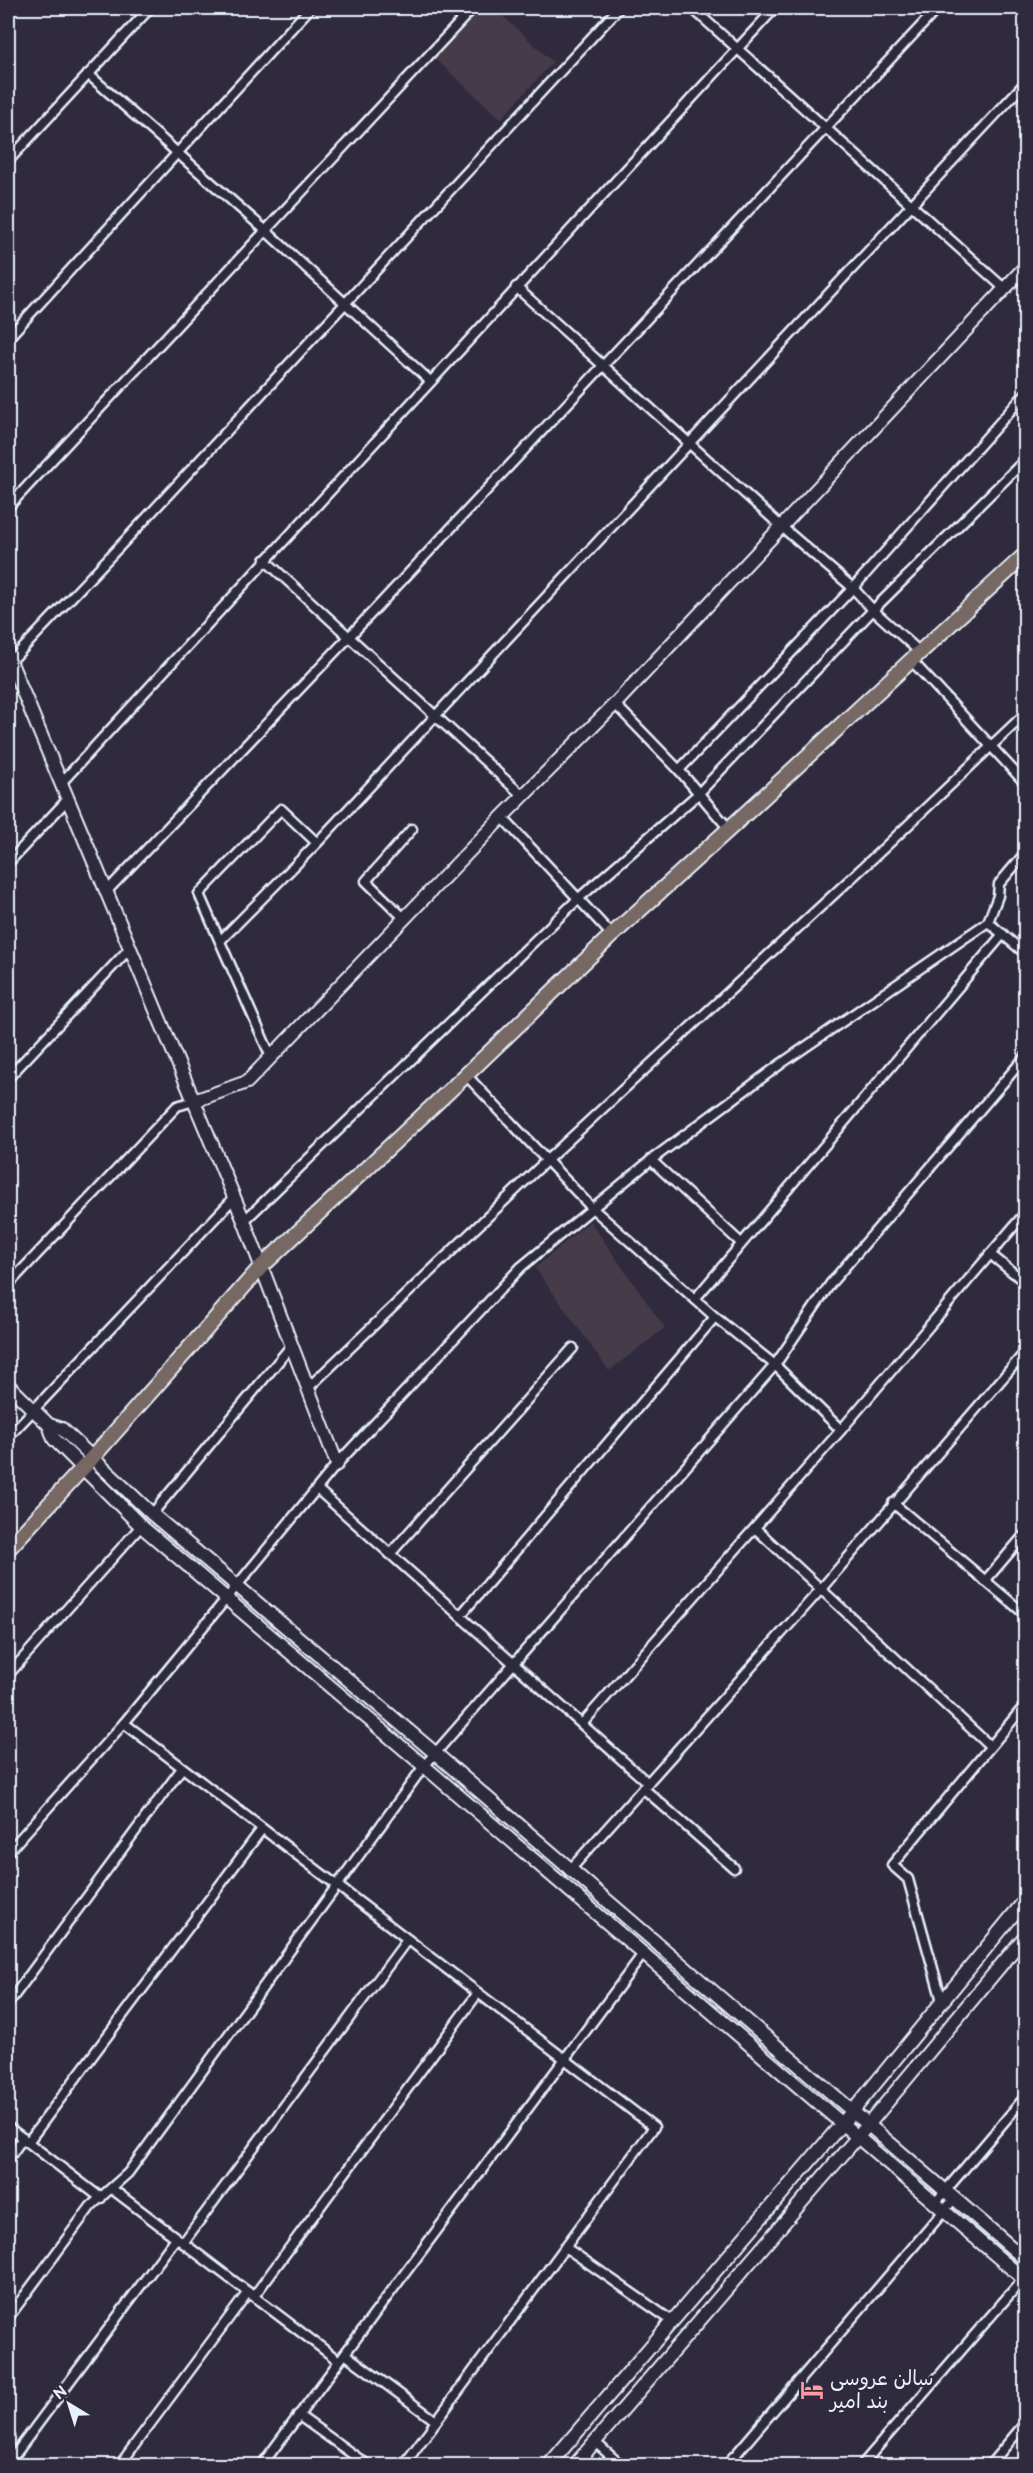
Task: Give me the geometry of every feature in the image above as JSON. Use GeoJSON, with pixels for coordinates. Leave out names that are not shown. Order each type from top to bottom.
{"type":"FeatureCollection","features":[{"type":"Feature","properties":{"kind":"main road"},"geometry":{"type":"LineString","coordinates":[[194,1101],[247,1082],[502,817],[615,704],[1026,266]]}},
{"type":"Feature","properties":{"kind":"main road"},"geometry":{"type":"LineString","coordinates":[[8,1549],[88,1463],[261,1267],[466,1075],[612,934],[729,830],[1026,554]]}},
{"type":"Feature","properties":{"kind":"main road"},"geometry":{"type":"LineString","coordinates":[[9,659],[244,1221],[337,1464]]}},
{"type":"Feature","properties":{"kind":"main road"},"geometry":{"type":"LineString","coordinates":[[8,1384],[49,1425],[54,1438],[152,1515],[435,1753],[569,1871],[1026,2260]]}},
{"type":"Feature","properties":{"kind":"main road"},"geometry":{"type":"LineString","coordinates":[[88,1463],[141,1526],[1024,2280]]}},
{"type":"Feature","properties":{"kind":"main road"},"geometry":{"type":"LineString","coordinates":[[548,2466],[852,2112],[1026,1899]]}},
{"type":"Feature","properties":{"kind":"main road"},"geometry":{"type":"LineString","coordinates":[[574,2466],[857,2138],[1026,1935]]}},
{"type":"Feature","properties":{"kind":"street"},"geometry":{"type":"LineString","coordinates":[[8,161],[150,8]]}},
{"type":"Feature","properties":{"kind":"street"},"geometry":{"type":"LineString","coordinates":[[8,338],[310,8]]}},
{"type":"Feature","properties":{"kind":"street"},"geometry":{"type":"LineString","coordinates":[[8,507],[473,8]]}},
{"type":"Feature","properties":{"kind":"street"},"geometry":{"type":"LineString","coordinates":[[9,659],[137,528],[620,8]]}},
{"type":"Feature","properties":{"kind":"street"},"geometry":{"type":"LineString","coordinates":[[692,8],[1005,289]]}},
{"type":"Feature","properties":{"kind":"street"},"geometry":{"type":"LineString","coordinates":[[62,782],[775,8]]}},
{"type":"Feature","properties":{"kind":"street"},"geometry":{"type":"LineString","coordinates":[[107,891],[349,637],[938,8]]}},
{"type":"Feature","properties":{"kind":"street"},"geometry":{"type":"LineString","coordinates":[[88,74],[265,230],[430,381]]}},
{"type":"Feature","properties":{"kind":"street"},"geometry":{"type":"LineString","coordinates":[[220,941],[317,843],[688,442],[1026,82]]}},
{"type":"Feature","properties":{"kind":"street"},"geometry":{"type":"LineString","coordinates":[[516,287],[782,527],[853,588],[1026,784]]}},
{"type":"Feature","properties":{"kind":"street"},"geometry":{"type":"LineString","coordinates":[[679,770],[853,588],[1026,393]]}},
{"type":"Feature","properties":{"kind":"street"},"geometry":{"type":"LineString","coordinates":[[244,1221],[578,899],[698,794],[873,610],[1026,459]]}},
{"type":"Feature","properties":{"kind":"street"},"geometry":{"type":"LineString","coordinates":[[265,560],[524,796]]}},
{"type":"Feature","properties":{"kind":"street"},"geometry":{"type":"LineString","coordinates":[[615,704],[679,770],[729,830]]}},
{"type":"Feature","properties":{"kind":"street"},"geometry":{"type":"LineString","coordinates":[[309,1387],[546,1161],[1026,713]]}},
{"type":"Feature","properties":{"kind":"street"},"geometry":{"type":"LineString","coordinates":[[8,863],[68,799]]}},
{"type":"Feature","properties":{"kind":"street"},"geometry":{"type":"LineString","coordinates":[[271,1057],[199,894],[281,809],[317,843]]}},
{"type":"Feature","properties":{"kind":"street"},"geometry":{"type":"LineString","coordinates":[[502,817],[612,934]]}},
{"type":"Feature","properties":{"kind":"street"},"geometry":{"type":"LineString","coordinates":[[404,918],[366,881],[412,829]]}},
{"type":"Feature","properties":{"kind":"street"},"geometry":{"type":"LineString","coordinates":[[8,1852],[124,1723],[337,1464],[521,1267],[591,1207],[651,1160],[782,1063],[988,922],[998,896],[999,884],[1026,852]]}},
{"type":"Feature","properties":{"kind":"street"},"geometry":{"type":"LineString","coordinates":[[988,922],[1026,954]]}},
{"type":"Feature","properties":{"kind":"street"},"geometry":{"type":"LineString","coordinates":[[695,1299],[1003,934]]}},
{"type":"Feature","properties":{"kind":"street"},"geometry":{"type":"LineString","coordinates":[[8,1078],[130,948]]}},
{"type":"Feature","properties":{"kind":"street"},"geometry":{"type":"LineString","coordinates":[[8,2318],[91,2206],[128,2173],[424,1766],[775,1365],[831,1283],[1026,1056]]}},
{"type":"Feature","properties":{"kind":"street"},"geometry":{"type":"LineString","coordinates":[[466,1075],[591,1207],[715,1317],[775,1365],[842,1430]]}},
{"type":"Feature","properties":{"kind":"street"},"geometry":{"type":"LineString","coordinates":[[8,1285],[177,1106],[194,1101]]}},
{"type":"Feature","properties":{"kind":"street"},"geometry":{"type":"LineString","coordinates":[[651,1160],[741,1243]]}},
{"type":"Feature","properties":{"kind":"street"},"geometry":{"type":"LineString","coordinates":[[8,1437],[234,1198]]}},
{"type":"Feature","properties":{"kind":"street"},"geometry":{"type":"LineString","coordinates":[[582,1724],[842,1430],[1026,1212]]}},
{"type":"Feature","properties":{"kind":"street"},"geometry":{"type":"LineString","coordinates":[[990,1254],[1026,1283]]}},
{"type":"Feature","properties":{"kind":"street"},"geometry":{"type":"LineString","coordinates":[[460,1616],[715,1317]]}},
{"type":"Feature","properties":{"kind":"street"},"geometry":{"type":"LineString","coordinates":[[152,1515],[292,1345]]}},
{"type":"Feature","properties":{"kind":"street"},"geometry":{"type":"LineString","coordinates":[[390,1554],[573,1348]]}},
{"type":"Feature","properties":{"kind":"street"},"geometry":{"type":"LineString","coordinates":[[569,1871],[821,1589],[1026,1351]]}},
{"type":"Feature","properties":{"kind":"street"},"geometry":{"type":"LineString","coordinates":[[317,1489],[582,1724],[734,1868]]}},
{"type":"Feature","properties":{"kind":"street"},"geometry":{"type":"LineString","coordinates":[[893,1503],[1026,1615]]}},
{"type":"Feature","properties":{"kind":"street"},"geometry":{"type":"LineString","coordinates":[[8,1675],[141,1526]]}},
{"type":"Feature","properties":{"kind":"street"},"geometry":{"type":"LineString","coordinates":[[755,1528],[990,1746]]}},
{"type":"Feature","properties":{"kind":"street"},"geometry":{"type":"LineString","coordinates":[[985,1581],[1026,1533]]}},
{"type":"Feature","properties":{"kind":"street"},"geometry":{"type":"LineString","coordinates":[[942,2001],[908,1879],[892,1865],[1026,1704]]}},
{"type":"Feature","properties":{"kind":"street"},"geometry":{"type":"LineString","coordinates":[[124,1723],[654,2127],[403,2466]]}},
{"type":"Feature","properties":{"kind":"street"},"geometry":{"type":"LineString","coordinates":[[8,2004],[182,1768]]}},
{"type":"Feature","properties":{"kind":"street"},"geometry":{"type":"LineString","coordinates":[[8,2159],[25,2140],[262,1829]]}},
{"type":"Feature","properties":{"kind":"street"},"geometry":{"type":"LineString","coordinates":[[8,2464],[408,1940]]}},
{"type":"Feature","properties":{"kind":"street"},"geometry":{"type":"LineString","coordinates":[[261,2466],[643,1954]]}},
{"type":"Feature","properties":{"kind":"street"},"geometry":{"type":"LineString","coordinates":[[119,2466],[478,1993]]}},
{"type":"Feature","properties":{"kind":"street"},"geometry":{"type":"LineString","coordinates":[[726,2466],[940,2207],[1024,2100]]}},
{"type":"Feature","properties":{"kind":"street"},"geometry":{"type":"LineString","coordinates":[[8,2127],[101,2198]]}},
{"type":"Feature","properties":{"kind":"street"},"geometry":{"type":"LineString","coordinates":[[112,2189],[251,2294],[436,2421]]}},
{"type":"Feature","properties":{"kind":"street"},"geometry":{"type":"LineString","coordinates":[[565,2247],[672,2321]]}},
{"type":"Feature","properties":{"kind":"street"},"geometry":{"type":"LineString","coordinates":[[861,2466],[1024,2280]]}},
{"type":"Feature","properties":{"kind":"street"},"geometry":{"type":"LineString","coordinates":[[298,2415],[369,2466]]}},
{"type":"Feature","properties":{"kind":"street"},"geometry":{"type":"LineString","coordinates":[[989,2466],[1026,2422]]}},
{"type":"Feature","properties":{"kind":"street"},"geometry":{"type":"LineString","coordinates":[[595,2442],[622,2466]]}},
{"type":"Feature","properties":{"kind":"street"},"geometry":{"type":"LineString","coordinates":[[733,2457],[743,2466]]}},
{"type":"Feature","properties":{"kind":"shaded area"},"geometry":{"type":"Polygon","coordinates":[[[478,8],[494,8],[553,62],[501,119],[433,57],[478,8]]]}},
{"type":"Feature","properties":{"kind":"shaded area"},"geometry":{"type":"Polygon","coordinates":[[[590,1221],[665,1328],[609,1371],[535,1268],[590,1221]]]}},
{"type":"Feature","properties":{"kind":"place","name":"سالن عروسی بند امیر"},"geometry":{"type":"Point","coordinates":[812,2390]}}]}
